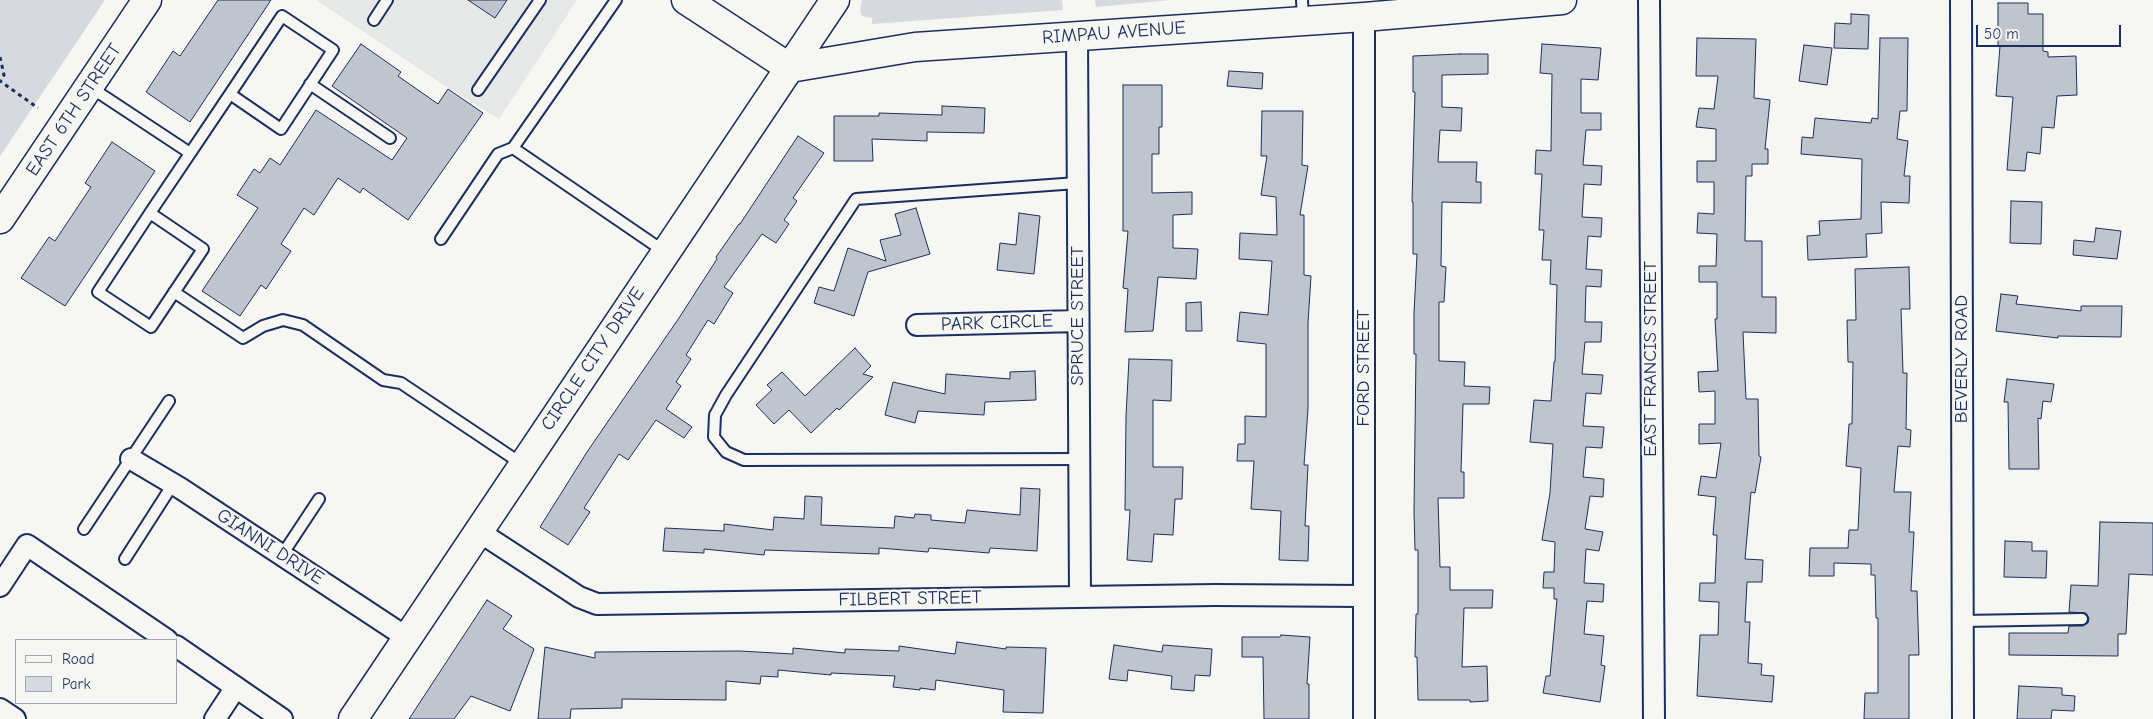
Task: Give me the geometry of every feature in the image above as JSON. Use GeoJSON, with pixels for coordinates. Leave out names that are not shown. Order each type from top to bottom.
{"type":"FeatureCollection","features":[{"type":"Feature","properties":{"kind":"main road","name":"EAST 6TH STREET"},"geometry":{"type":"LineString","coordinates":[[0,219],[147,0]]}},
{"type":"Feature","properties":{"kind":"main road"},"geometry":{"type":"LineString","coordinates":[[686,0],[790,68]]}},
{"type":"Feature","properties":{"kind":"main road","name":"CIRCLE CITY DRIVE"},"geometry":{"type":"LineString","coordinates":[[353,719],[406,637],[835,0]]}},
{"type":"Feature","properties":{"kind":"main road","name":"RIMPAU AVENUE"},"geometry":{"type":"LineString","coordinates":[[790,68],[915,47],[1076,35],[1302,10],[1364,17],[1562,0]]}},
{"type":"Feature","properties":{"kind":"street","name":"EAST FRANCIS STREET"},"geometry":{"type":"LineString","coordinates":[[1649,0],[1654,719]]}},
{"type":"Feature","properties":{"kind":"street","name":"BEVERLY ROAD"},"geometry":{"type":"LineString","coordinates":[[1961,0],[1963,719]]}},
{"type":"Feature","properties":{"kind":"street","name":"FORD STREET"},"geometry":{"type":"LineString","coordinates":[[1364,17],[1364,719]]}},
{"type":"Feature","properties":{"kind":"street","name":"SPRUCE STREET"},"geometry":{"type":"LineString","coordinates":[[1076,35],[1080,597]]}},
{"type":"Feature","properties":{"kind":"street","name":"PARK CIRCLE"},"geometry":{"type":"LineString","coordinates":[[917,325],[1078,320]]}},
{"type":"Feature","properties":{"kind":"street","name":"GIANNI DRIVE"},"geometry":{"type":"LineString","coordinates":[[131,459],[173,484],[406,637]]}},
{"type":"Feature","properties":{"kind":"street","name":"FILBERT STREET"},"geometry":{"type":"LineString","coordinates":[[478,531],[579,597],[597,604],[1080,597],[1364,596]]}},
{"type":"Feature","properties":{"kind":"street"},"geometry":{"type":"LineString","coordinates":[[0,586],[27,545],[167,639]]}},
{"type":"Feature","properties":{"kind":"street"},"geometry":{"type":"LineString","coordinates":[[178,647],[282,719]]}},
{"type":"Feature","properties":{"kind":"street"},"geometry":{"type":"LineString","coordinates":[[215,719],[236,687]]}},
{"type":"Feature","properties":{"kind":"street"},"geometry":{"type":"LineString","coordinates":[[0,709],[16,719]]}},
{"type":"Feature","properties":{"kind":"lane"},"geometry":{"type":"LineString","coordinates":[[374,20],[387,0]]}},
{"type":"Feature","properties":{"kind":"lane"},"geometry":{"type":"LineString","coordinates":[[478,90],[540,0]]}},
{"type":"Feature","properties":{"kind":"lane"},"geometry":{"type":"LineString","coordinates":[[440,239],[498,154],[513,148],[616,0]]}},
{"type":"Feature","properties":{"kind":"lane"},"geometry":{"type":"LineString","coordinates":[[150,213],[203,249],[150,327],[98,292],[150,213],[282,16],[333,50],[282,128],[230,94]]}},
{"type":"Feature","properties":{"kind":"lane"},"geometry":{"type":"LineString","coordinates":[[310,84],[390,138]]}},
{"type":"Feature","properties":{"kind":"lane"},"geometry":{"type":"LineString","coordinates":[[90,87],[190,153]]}},
{"type":"Feature","properties":{"kind":"lane"},"geometry":{"type":"LineString","coordinates":[[513,148],[666,252]]}},
{"type":"Feature","properties":{"kind":"lane"},"geometry":{"type":"LineString","coordinates":[[1077,183],[856,199],[726,395],[715,414],[714,437],[726,452],[744,460],[1079,460]]}},
{"type":"Feature","properties":{"kind":"lane"},"geometry":{"type":"LineString","coordinates":[[174,292],[243,338],[263,326],[283,320],[303,325],[383,380],[401,383],[522,464]]}},
{"type":"Feature","properties":{"kind":"lane"},"geometry":{"type":"LineString","coordinates":[[84,530],[170,401]]}},
{"type":"Feature","properties":{"kind":"lane"},"geometry":{"type":"LineString","coordinates":[[125,559],[173,484]]}},
{"type":"Feature","properties":{"kind":"lane"},"geometry":{"type":"LineString","coordinates":[[282,555],[319,499]]}},
{"type":"Feature","properties":{"kind":"lane"},"geometry":{"type":"LineString","coordinates":[[1962,621],[2082,619]]}},
{"type":"Feature","properties":{"kind":"path"},"geometry":{"type":"LineString","coordinates":[[0,57],[4,75],[0,82],[38,108]]}},
{"type":"Feature","properties":{"kind":"shaded area"},"geometry":{"type":"Polygon","coordinates":[[[316,0],[577,0],[499,119],[442,84],[316,0]]]}},
{"type":"Feature","properties":{"kind":"green space"},"geometry":{"type":"Polygon","coordinates":[[[0,0],[105,0],[0,156],[0,0]]]}},
{"type":"Feature","properties":{"kind":"green space"},"geometry":{"type":"Polygon","coordinates":[[[862,0],[1062,0],[1063,10],[872,24],[872,18],[862,16],[860,11],[862,0]]]}},
{"type":"Feature","properties":{"kind":"green space"},"geometry":{"type":"Polygon","coordinates":[[[1095,0],[1171,0],[1096,7],[1095,0]]]}},
{"type":"Feature","properties":{"kind":"building"},"geometry":{"type":"Polygon","coordinates":[[[218,0],[271,0],[190,122],[146,92],[173,51],[180,56],[218,0]]]}},
{"type":"Feature","properties":{"kind":"building"},"geometry":{"type":"Polygon","coordinates":[[[468,0],[507,0],[495,18],[468,0]]]}},
{"type":"Feature","properties":{"kind":"building"},"geometry":{"type":"Polygon","coordinates":[[[1998,3],[2028,3],[2028,14],[2043,14],[2043,51],[2048,52],[2048,57],[2076,56],[2077,95],[2057,96],[2054,128],[2042,127],[2040,154],[2027,152],[2025,171],[2007,170],[2013,97],[1996,96],[2000,46],[1998,46],[1998,3]]]}},
{"type":"Feature","properties":{"kind":"building"},"geometry":{"type":"Polygon","coordinates":[[[1851,14],[1869,15],[1868,49],[1834,48],[1835,23],[1851,24],[1851,14]]]}},
{"type":"Feature","properties":{"kind":"building"},"geometry":{"type":"Polygon","coordinates":[[[1697,38],[1756,39],[1754,98],[1770,100],[1765,149],[1768,149],[1768,164],[1752,164],[1752,176],[1746,176],[1745,241],[1762,241],[1762,297],[1776,297],[1776,333],[1743,332],[1746,399],[1758,399],[1759,456],[1761,457],[1755,493],[1751,492],[1745,559],[1763,560],[1762,582],[1747,582],[1745,622],[1750,622],[1748,663],[1762,664],[1761,675],[1774,676],[1772,702],[1697,696],[1700,635],[1718,635],[1719,602],[1699,601],[1700,583],[1715,583],[1717,535],[1713,535],[1716,497],[1698,495],[1701,476],[1716,478],[1721,443],[1699,444],[1699,424],[1715,424],[1715,391],[1699,392],[1698,372],[1718,371],[1715,319],[1717,319],[1717,282],[1699,282],[1699,266],[1716,266],[1717,234],[1697,233],[1698,213],[1714,214],[1714,182],[1697,182],[1697,161],[1716,161],[1716,129],[1696,127],[1699,108],[1714,109],[1718,76],[1696,76],[1697,38]]]}},
{"type":"Feature","properties":{"kind":"building"},"geometry":{"type":"Polygon","coordinates":[[[1880,38],[1908,38],[1907,111],[1900,111],[1897,139],[1908,141],[1904,176],[1910,176],[1909,203],[1881,202],[1882,233],[1866,234],[1867,257],[1808,260],[1807,236],[1820,235],[1819,221],[1861,219],[1862,159],[1801,154],[1802,137],[1813,138],[1815,118],[1871,123],[1872,118],[1878,119],[1880,38]]]}},
{"type":"Feature","properties":{"kind":"building"},"geometry":{"type":"Polygon","coordinates":[[[361,44],[401,72],[398,76],[438,104],[448,89],[483,113],[408,220],[363,188],[360,193],[338,178],[314,215],[304,208],[281,244],[291,251],[266,289],[261,285],[240,316],[202,291],[258,208],[237,195],[254,169],[260,173],[270,158],[280,165],[316,110],[392,160],[407,138],[332,86],[361,44]]]}},
{"type":"Feature","properties":{"kind":"building"},"geometry":{"type":"Polygon","coordinates":[[[1542,44],[1601,48],[1598,80],[1581,79],[1581,113],[1601,113],[1601,130],[1586,130],[1583,165],[1602,166],[1601,185],[1584,184],[1582,217],[1602,218],[1601,237],[1588,236],[1586,269],[1602,270],[1601,287],[1586,286],[1585,322],[1602,322],[1601,342],[1585,342],[1582,374],[1603,375],[1601,394],[1586,393],[1583,426],[1604,427],[1602,448],[1586,447],[1583,477],[1604,479],[1603,497],[1590,496],[1585,529],[1603,532],[1599,551],[1586,549],[1584,583],[1604,584],[1603,602],[1587,601],[1584,634],[1604,636],[1601,665],[1605,666],[1600,702],[1543,693],[1546,676],[1550,676],[1557,599],[1554,599],[1554,588],[1543,588],[1544,572],[1554,572],[1555,542],[1542,540],[1550,493],[1553,444],[1530,442],[1534,400],[1551,401],[1555,362],[1557,285],[1550,284],[1551,260],[1542,260],[1544,230],[1539,230],[1542,174],[1535,174],[1536,150],[1551,151],[1552,74],[1540,73],[1542,44]]]}},
{"type":"Feature","properties":{"kind":"building"},"geometry":{"type":"Polygon","coordinates":[[[1804,45],[1832,48],[1827,85],[1799,81],[1804,45]]]}},
{"type":"Feature","properties":{"kind":"building"},"geometry":{"type":"Polygon","coordinates":[[[1488,54],[1488,74],[1442,75],[1442,107],[1462,108],[1461,131],[1440,130],[1438,162],[1477,162],[1476,182],[1481,182],[1481,203],[1442,202],[1441,266],[1446,267],[1444,302],[1439,302],[1439,361],[1465,362],[1464,386],[1490,387],[1489,404],[1463,404],[1461,472],[1464,472],[1464,498],[1438,498],[1440,567],[1450,567],[1450,590],[1493,590],[1492,608],[1464,608],[1462,667],[1487,666],[1488,701],[1470,702],[1470,700],[1418,700],[1417,657],[1415,657],[1416,614],[1418,614],[1418,550],[1415,550],[1414,511],[1416,354],[1414,354],[1414,313],[1417,254],[1413,254],[1412,202],[1415,92],[1413,92],[1413,56],[1488,54]]]}},
{"type":"Feature","properties":{"kind":"building"},"geometry":{"type":"Polygon","coordinates":[[[1229,71],[1263,73],[1262,89],[1227,86],[1229,71]]]}},
{"type":"Feature","properties":{"kind":"building"},"geometry":{"type":"Polygon","coordinates":[[[1123,85],[1162,85],[1162,127],[1159,127],[1159,154],[1152,154],[1152,193],[1192,192],[1192,214],[1173,215],[1173,248],[1198,249],[1196,279],[1158,277],[1153,331],[1125,332],[1128,289],[1123,288],[1128,231],[1123,231],[1123,85]]]}},
{"type":"Feature","properties":{"kind":"building"},"geometry":{"type":"Polygon","coordinates":[[[942,106],[985,108],[984,133],[927,132],[927,141],[872,139],[873,161],[834,161],[834,116],[879,116],[879,113],[942,115],[942,106]]]}},
{"type":"Feature","properties":{"kind":"building"},"geometry":{"type":"Polygon","coordinates":[[[1262,111],[1303,111],[1302,165],[1308,166],[1300,215],[1304,215],[1304,275],[1311,276],[1308,323],[1308,409],[1304,465],[1308,465],[1305,526],[1309,526],[1308,561],[1279,560],[1281,511],[1251,509],[1254,461],[1237,461],[1238,444],[1245,444],[1245,416],[1266,417],[1266,344],[1237,341],[1240,312],[1268,315],[1272,261],[1239,259],[1240,233],[1277,235],[1276,197],[1261,195],[1267,156],[1261,156],[1262,111]]]}},
{"type":"Feature","properties":{"kind":"building"},"geometry":{"type":"Polygon","coordinates":[[[798,136],[824,153],[793,198],[797,201],[784,220],[789,224],[776,243],[762,234],[724,287],[733,293],[714,324],[708,320],[686,355],[691,359],[676,382],[681,386],[666,409],[692,427],[684,438],[656,420],[628,460],[619,454],[584,508],[590,512],[568,545],[540,527],[587,452],[679,318],[717,259],[716,257],[798,136]]]}},
{"type":"Feature","properties":{"kind":"building"},"geometry":{"type":"Polygon","coordinates":[[[112,142],[155,171],[65,306],[21,278],[49,237],[55,241],[91,187],[85,183],[112,142]]]}},
{"type":"Feature","properties":{"kind":"building"},"geometry":{"type":"Polygon","coordinates":[[[2011,201],[2042,202],[2041,244],[2010,243],[2011,201]]]}},
{"type":"Feature","properties":{"kind":"building"},"geometry":{"type":"Polygon","coordinates":[[[916,208],[930,254],[868,272],[854,316],[814,303],[819,287],[834,291],[848,248],[886,261],[880,240],[901,235],[895,214],[916,208]]]}},
{"type":"Feature","properties":{"kind":"building"},"geometry":{"type":"Polygon","coordinates":[[[1019,213],[1040,216],[1034,274],[997,270],[1000,243],[1016,245],[1019,213]]]}},
{"type":"Feature","properties":{"kind":"building"},"geometry":{"type":"Polygon","coordinates":[[[2096,228],[2121,231],[2117,259],[2073,255],[2074,240],[2094,242],[2096,228]]]}},
{"type":"Feature","properties":{"kind":"building"},"geometry":{"type":"Polygon","coordinates":[[[1909,267],[1910,309],[1901,309],[1903,373],[1907,373],[1906,429],[1911,430],[1910,447],[1898,446],[1894,492],[1911,492],[1909,532],[1914,532],[1911,591],[1917,591],[1919,655],[1909,655],[1909,719],[1864,719],[1865,693],[1878,693],[1878,618],[1876,618],[1875,575],[1871,575],[1871,564],[1834,563],[1834,576],[1809,576],[1810,548],[1848,548],[1849,530],[1858,530],[1861,468],[1846,466],[1849,424],[1852,424],[1853,362],[1848,362],[1847,320],[1856,320],[1855,269],[1909,267]]]}},
{"type":"Feature","properties":{"kind":"building"},"geometry":{"type":"Polygon","coordinates":[[[2001,294],[2018,296],[2016,304],[2081,311],[2081,306],[2122,306],[2121,337],[2058,336],[2058,338],[1996,331],[2001,294]]]}},
{"type":"Feature","properties":{"kind":"building"},"geometry":{"type":"Polygon","coordinates":[[[1201,302],[1202,331],[1186,331],[1186,303],[1201,302]]]}},
{"type":"Feature","properties":{"kind":"building"},"geometry":{"type":"Polygon","coordinates":[[[855,348],[871,366],[863,374],[873,377],[839,410],[837,408],[811,433],[789,410],[774,424],[756,405],[772,390],[767,385],[782,372],[805,396],[855,348]]]}},
{"type":"Feature","properties":{"kind":"building"},"geometry":{"type":"Polygon","coordinates":[[[1129,359],[1172,360],[1171,401],[1153,400],[1153,467],[1183,467],[1182,499],[1175,499],[1173,535],[1154,534],[1152,562],[1127,560],[1130,510],[1125,510],[1129,359]]]}},
{"type":"Feature","properties":{"kind":"building"},"geometry":{"type":"Polygon","coordinates":[[[1035,371],[1036,400],[985,402],[984,415],[918,411],[915,423],[885,415],[893,382],[945,394],[946,374],[1010,379],[1010,372],[1035,371]]]}},
{"type":"Feature","properties":{"kind":"building"},"geometry":{"type":"Polygon","coordinates":[[[2007,379],[2054,384],[2051,402],[2043,401],[2041,419],[2038,418],[2039,469],[2009,469],[2008,402],[2004,402],[2007,379]]]}},
{"type":"Feature","properties":{"kind":"building"},"geometry":{"type":"Polygon","coordinates":[[[1021,488],[1040,489],[1037,551],[990,548],[989,553],[929,548],[928,552],[879,548],[879,554],[765,550],[764,555],[704,549],[704,553],[663,551],[665,528],[724,531],[724,524],[773,530],[774,517],[804,519],[805,496],[822,497],[821,525],[894,528],[895,516],[914,518],[915,514],[931,515],[931,520],[965,523],[967,510],[1020,515],[1021,488]]]}},
{"type":"Feature","properties":{"kind":"building"},"geometry":{"type":"Polygon","coordinates":[[[2100,522],[2153,523],[2153,575],[2129,574],[2126,634],[2118,634],[2118,656],[2009,655],[2009,633],[2068,633],[2069,626],[2083,626],[2088,623],[2089,618],[2086,613],[2069,612],[2071,585],[2098,586],[2100,522]]]}},
{"type":"Feature","properties":{"kind":"building"},"geometry":{"type":"Polygon","coordinates":[[[2005,541],[2032,542],[2032,551],[2047,551],[2046,578],[2004,577],[2005,541]]]}},
{"type":"Feature","properties":{"kind":"building"},"geometry":{"type":"Polygon","coordinates":[[[487,600],[512,616],[503,629],[534,649],[510,711],[471,696],[454,719],[409,719],[487,600]]]}},
{"type":"Feature","properties":{"kind":"building"},"geometry":{"type":"Polygon","coordinates":[[[1281,635],[1310,637],[1307,684],[1309,684],[1309,719],[1264,719],[1263,657],[1242,657],[1242,637],[1280,637],[1281,635]]]}},
{"type":"Feature","properties":{"kind":"building"},"geometry":{"type":"Polygon","coordinates":[[[957,642],[1006,649],[1006,647],[1046,648],[1043,713],[1003,712],[1004,690],[936,680],[935,690],[920,688],[920,690],[893,687],[895,676],[831,673],[831,675],[778,670],[778,677],[761,676],[760,684],[726,681],[726,700],[622,699],[622,708],[571,709],[570,719],[538,719],[545,647],[595,658],[595,652],[740,651],[793,654],[793,648],[845,653],[845,649],[899,651],[899,646],[955,654],[957,642]]]}},
{"type":"Feature","properties":{"kind":"building"},"geometry":{"type":"Polygon","coordinates":[[[1114,645],[1162,652],[1163,645],[1212,649],[1210,676],[1195,675],[1194,691],[1171,689],[1172,676],[1128,670],[1127,681],[1109,679],[1114,645]]]}},
{"type":"Feature","properties":{"kind":"building"},"geometry":{"type":"Polygon","coordinates":[[[2019,686],[2062,688],[2062,695],[2075,696],[2074,711],[2052,710],[2051,719],[2017,719],[2019,686]]]}}]}
